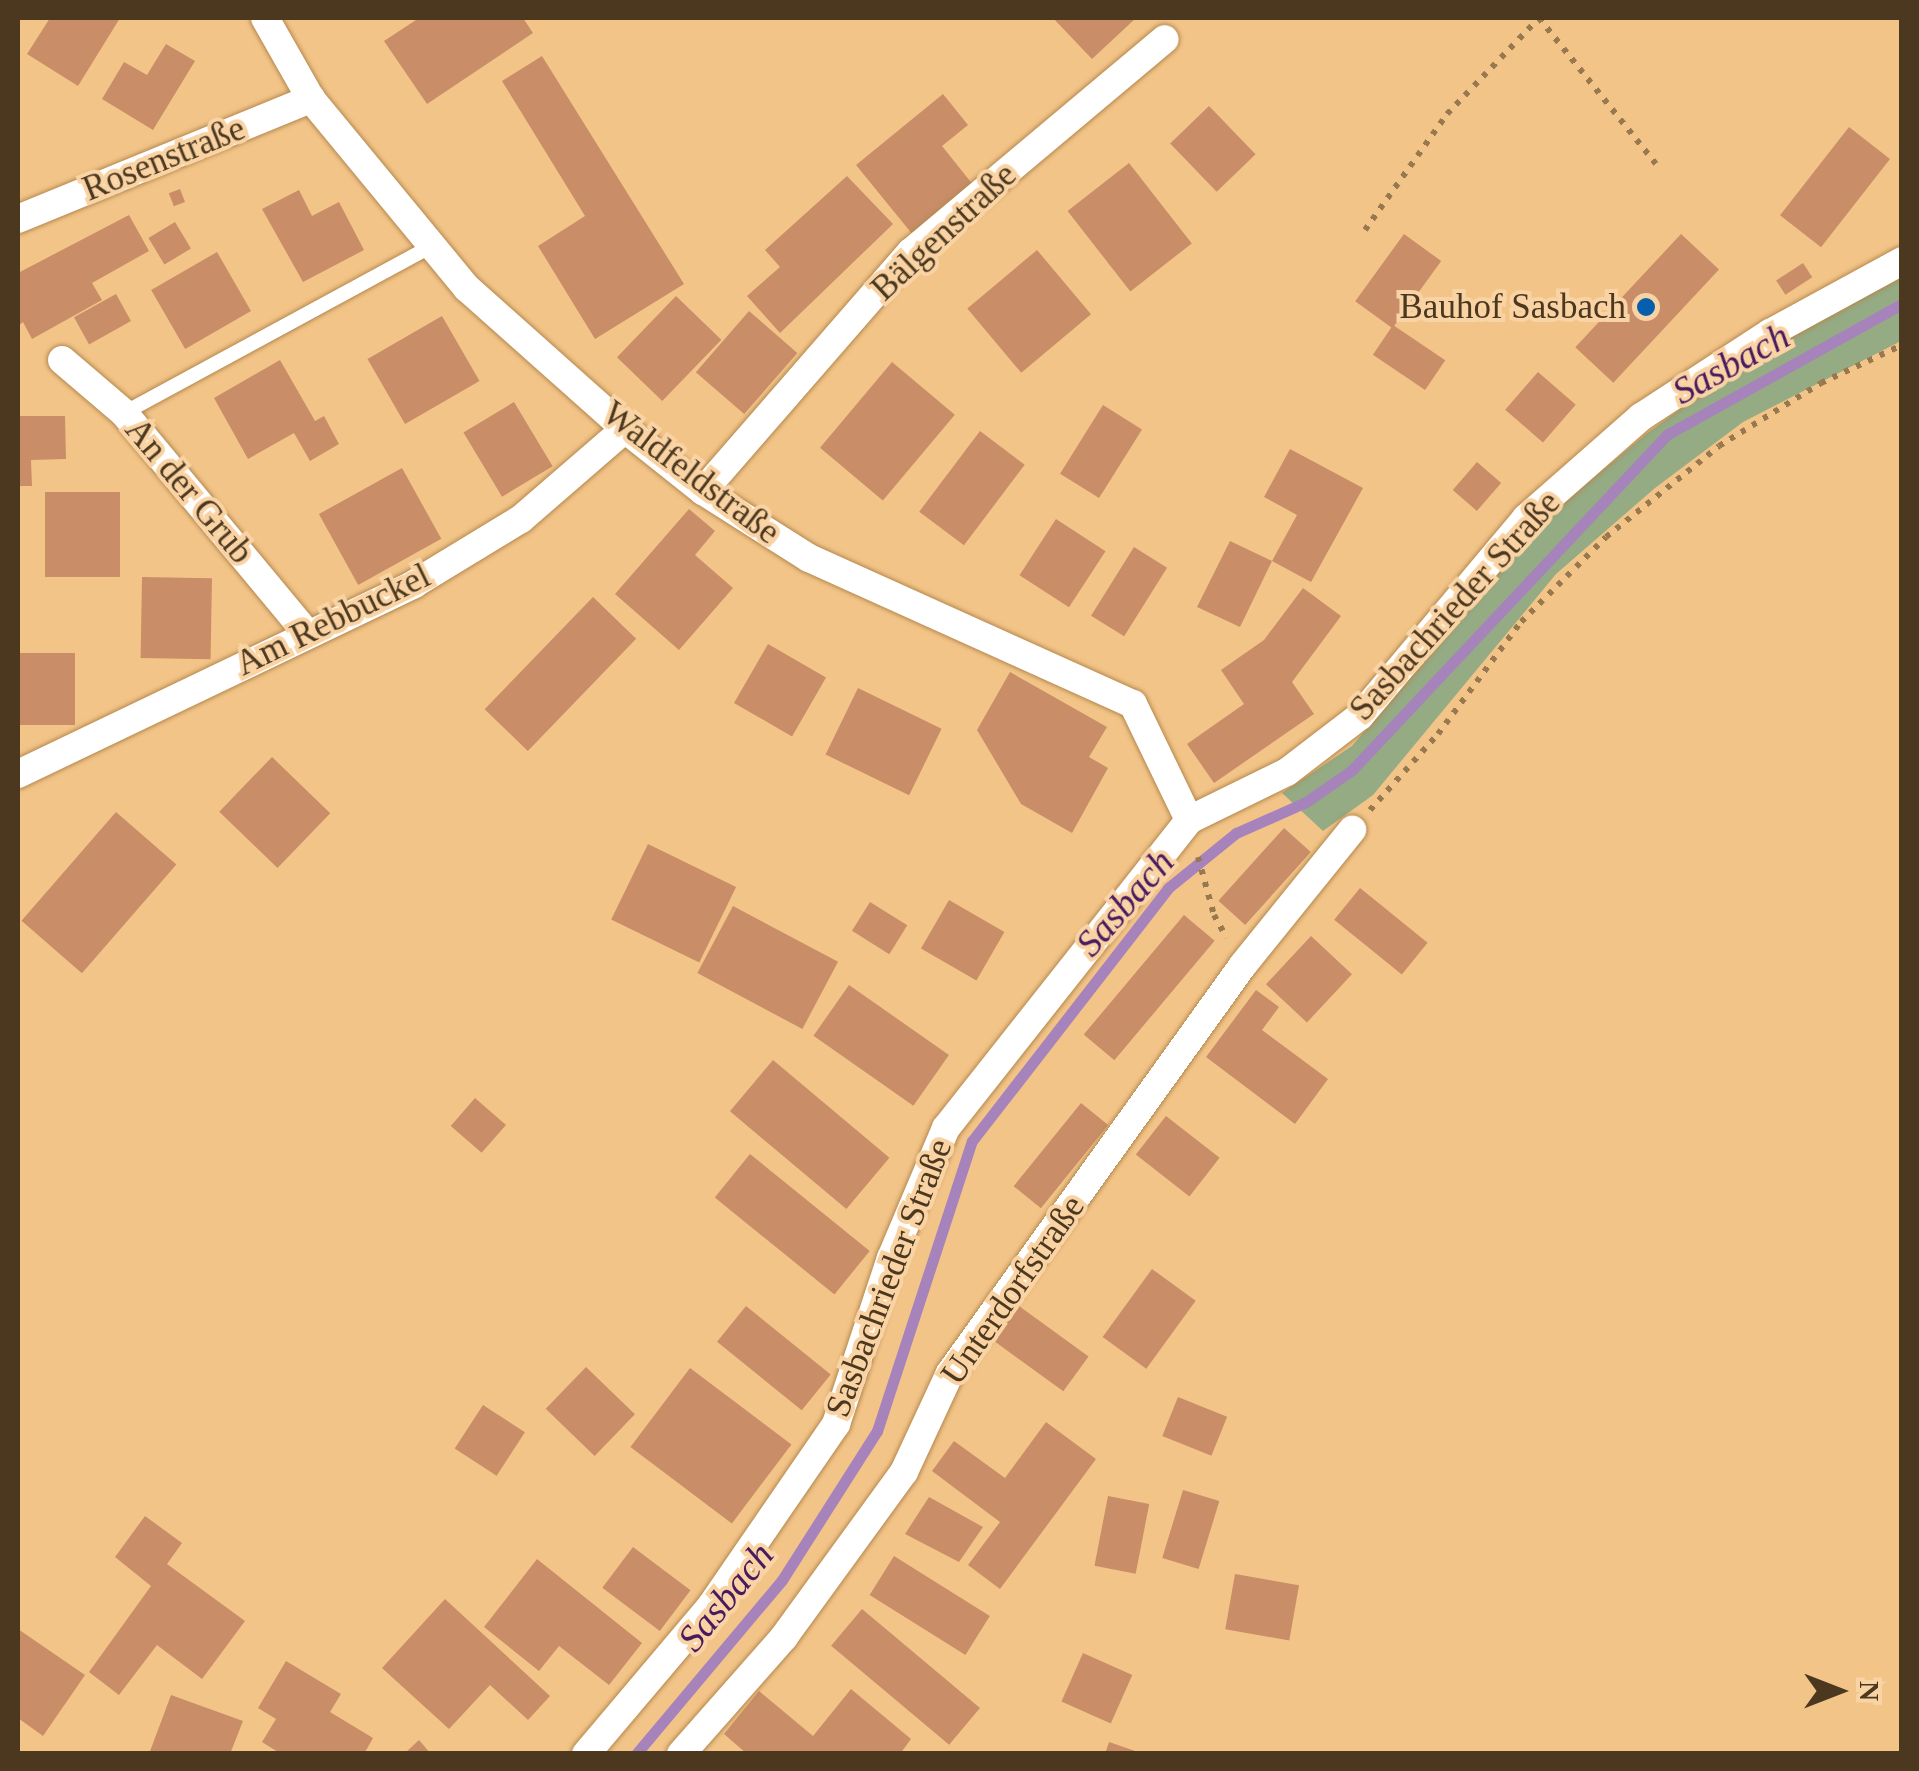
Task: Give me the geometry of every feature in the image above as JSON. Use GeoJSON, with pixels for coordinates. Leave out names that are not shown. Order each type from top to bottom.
{"type":"FeatureCollection","features":[{"type":"Feature","properties":{"kind":"street","name":"Waldfeldstraße"},"geometry":{"type":"LineString","coordinates":[[265,18],[310,98],[467,288],[624,429],[703,491],[808,558],[1133,704],[1192,834]]}},
{"type":"Feature","properties":{"kind":"street","name":"Bälgenstraße"},"geometry":{"type":"LineString","coordinates":[[703,491],[911,252],[1166,39]]}},
{"type":"Feature","properties":{"kind":"street","name":"Rosenstraße"},"geometry":{"type":"LineString","coordinates":[[18,219],[310,98]]}},
{"type":"Feature","properties":{"kind":"street","name":"Sasbachrieder Straße"},"geometry":{"type":"LineString","coordinates":[[586,1754],[711,1606],[836,1424],[891,1258],[946,1128],[1192,834],[1287,772],[1360,716],[1526,518],[1641,417],[1770,333],[1902,261]]}},
{"type":"Feature","properties":{"kind":"street","name":"An der Grub"},"geometry":{"type":"LineString","coordinates":[[62,360],[124,412],[306,632]]}},
{"type":"Feature","properties":{"kind":"street","name":"Am Rebbuckel"},"geometry":{"type":"LineString","coordinates":[[18,774],[306,632],[414,584],[521,519],[624,429]]}},
{"type":"Feature","properties":{"kind":"street","name":"Unterdorfstraße"},"geometry":{"type":"LineString","coordinates":[[681,1754],[784,1636],[904,1472],[950,1373],[1243,965],[1352,830]]}},
{"type":"Feature","properties":{"kind":"lane"},"geometry":{"type":"LineString","coordinates":[[124,412],[432,246]]}},
{"type":"Feature","properties":{"kind":"path"},"geometry":{"type":"LineString","coordinates":[[1365,230],[1448,114],[1539,18],[1656,164]]}},
{"type":"Feature","properties":{"kind":"path"},"geometry":{"type":"LineString","coordinates":[[1352,830],[1438,734],[1521,622],[1606,537],[1719,446],[1821,382],[1902,346]]}},
{"type":"Feature","properties":{"kind":"path"},"geometry":{"type":"LineString","coordinates":[[1192,834],[1214,914]]}},
{"type":"Feature","properties":{"kind":"green space"},"geometry":{"type":"Polygon","coordinates":[[[1901,277],[1901,341],[1743,422],[1655,488],[1556,574],[1373,795],[1323,831],[1282,793],[1352,746],[1542,521],[1646,434],[1756,354],[1901,277]]]}},
{"type":"Feature","properties":{"kind":"building"},"geometry":{"type":"Polygon","coordinates":[[[50,18],[120,18],[78,86],[27,54],[50,18]]]}},
{"type":"Feature","properties":{"kind":"building"},"geometry":{"type":"Polygon","coordinates":[[[419,18],[523,18],[533,33],[427,104],[384,41],[419,18]]]}},
{"type":"Feature","properties":{"kind":"building"},"geometry":{"type":"Polygon","coordinates":[[[1053,18],[1136,18],[1092,59],[1053,18]]]}},
{"type":"Feature","properties":{"kind":"building"},"geometry":{"type":"Polygon","coordinates":[[[166,44],[195,61],[153,130],[102,99],[124,62],[147,75],[166,44]]]}},
{"type":"Feature","properties":{"kind":"building"},"geometry":{"type":"Polygon","coordinates":[[[542,56],[684,284],[595,339],[538,246],[585,216],[502,81],[542,56]]]}},
{"type":"Feature","properties":{"kind":"building"},"geometry":{"type":"Polygon","coordinates":[[[943,94],[968,125],[942,146],[974,186],[913,235],[856,165],[943,94]]]}},
{"type":"Feature","properties":{"kind":"building"},"geometry":{"type":"Polygon","coordinates":[[[1209,106],[1256,154],[1217,192],[1170,144],[1209,106]]]}},
{"type":"Feature","properties":{"kind":"building"},"geometry":{"type":"Polygon","coordinates":[[[1849,127],[1890,159],[1821,247],[1780,215],[1849,127]]]}},
{"type":"Feature","properties":{"kind":"building"},"geometry":{"type":"Polygon","coordinates":[[[1129,163],[1192,243],[1130,291],[1068,211],[1129,163]]]}},
{"type":"Feature","properties":{"kind":"building"},"geometry":{"type":"Polygon","coordinates":[[[847,176],[893,224],[780,333],[747,296],[780,267],[765,250],[847,176]]]}},
{"type":"Feature","properties":{"kind":"building"},"geometry":{"type":"Polygon","coordinates":[[[180,189],[185,202],[174,206],[169,193],[180,189]]]}},
{"type":"Feature","properties":{"kind":"building"},"geometry":{"type":"Polygon","coordinates":[[[299,190],[312,216],[339,202],[364,250],[303,282],[262,209],[299,190]]]}},
{"type":"Feature","properties":{"kind":"building"},"geometry":{"type":"Polygon","coordinates":[[[129,215],[149,251],[92,283],[102,300],[32,339],[23,322],[18,326],[18,273],[129,215]]]}},
{"type":"Feature","properties":{"kind":"building"},"geometry":{"type":"Polygon","coordinates":[[[175,222],[191,249],[164,265],[148,238],[175,222]]]}},
{"type":"Feature","properties":{"kind":"building"},"geometry":{"type":"Polygon","coordinates":[[[1404,234],[1441,261],[1392,328],[1355,301],[1404,234]]]}},
{"type":"Feature","properties":{"kind":"building","name":"Bauhof Sasbach"},"geometry":{"type":"Polygon","coordinates":[[[1681,234],[1719,269],[1613,383],[1575,347],[1681,234]]]}},
{"type":"Feature","properties":{"kind":"building"},"geometry":{"type":"Polygon","coordinates":[[[1037,250],[1091,314],[1021,373],[967,308],[1037,250]]]}},
{"type":"Feature","properties":{"kind":"building"},"geometry":{"type":"Polygon","coordinates":[[[217,252],[251,311],[185,349],[151,290],[217,252]]]}},
{"type":"Feature","properties":{"kind":"building"},"geometry":{"type":"Polygon","coordinates":[[[1803,263],[1812,277],[1785,295],[1776,280],[1803,263]]]}},
{"type":"Feature","properties":{"kind":"building"},"geometry":{"type":"Polygon","coordinates":[[[116,294],[131,321],[89,344],[74,317],[116,294]]]}},
{"type":"Feature","properties":{"kind":"building"},"geometry":{"type":"Polygon","coordinates":[[[676,296],[721,340],[662,401],[617,357],[676,296]]]}},
{"type":"Feature","properties":{"kind":"building"},"geometry":{"type":"Polygon","coordinates":[[[749,311],[797,353],[744,414],[696,372],[749,311]]]}},
{"type":"Feature","properties":{"kind":"building"},"geometry":{"type":"Polygon","coordinates":[[[442,316],[480,381],[405,424],[368,359],[442,316]]]}},
{"type":"Feature","properties":{"kind":"building"},"geometry":{"type":"Polygon","coordinates":[[[1393,325],[1445,360],[1425,390],[1373,355],[1393,325]]]}},
{"type":"Feature","properties":{"kind":"building"},"geometry":{"type":"Polygon","coordinates":[[[280,360],[315,421],[324,416],[339,444],[310,461],[294,433],[248,459],[214,398],[280,360]]]}},
{"type":"Feature","properties":{"kind":"building"},"geometry":{"type":"Polygon","coordinates":[[[892,362],[955,415],[883,501],[820,448],[892,362]]]}},
{"type":"Feature","properties":{"kind":"building"},"geometry":{"type":"Polygon","coordinates":[[[1538,372],[1576,405],[1543,443],[1505,410],[1538,372]]]}},
{"type":"Feature","properties":{"kind":"building"},"geometry":{"type":"Polygon","coordinates":[[[514,402],[553,466],[502,497],[463,432],[514,402]]]}},
{"type":"Feature","properties":{"kind":"building"},"geometry":{"type":"Polygon","coordinates":[[[1103,405],[1142,429],[1099,498],[1060,474],[1103,405]]]}},
{"type":"Feature","properties":{"kind":"building"},"geometry":{"type":"Polygon","coordinates":[[[18,416],[65,416],[66,459],[31,460],[32,486],[18,486],[18,416]]]}},
{"type":"Feature","properties":{"kind":"building"},"geometry":{"type":"Polygon","coordinates":[[[980,431],[1025,465],[964,545],[919,512],[980,431]]]}},
{"type":"Feature","properties":{"kind":"building"},"geometry":{"type":"Polygon","coordinates":[[[1290,449],[1363,488],[1311,582],[1272,561],[1297,515],[1264,497],[1290,449]]]}},
{"type":"Feature","properties":{"kind":"building"},"geometry":{"type":"Polygon","coordinates":[[[1477,462],[1501,483],[1477,511],[1453,490],[1477,462]]]}},
{"type":"Feature","properties":{"kind":"building"},"geometry":{"type":"Polygon","coordinates":[[[402,468],[441,539],[358,585],[319,514],[402,468]]]}},
{"type":"Feature","properties":{"kind":"building"},"geometry":{"type":"Polygon","coordinates":[[[45,492],[120,492],[120,577],[45,577],[45,492]]]}},
{"type":"Feature","properties":{"kind":"building"},"geometry":{"type":"Polygon","coordinates":[[[689,509],[715,531],[695,555],[733,588],[679,650],[615,594],[689,509]]]}},
{"type":"Feature","properties":{"kind":"building"},"geometry":{"type":"Polygon","coordinates":[[[1056,519],[1105,551],[1069,607],[1020,575],[1056,519]]]}},
{"type":"Feature","properties":{"kind":"building"},"geometry":{"type":"Polygon","coordinates":[[[1230,541],[1272,561],[1240,627],[1197,607],[1230,541]]]}},
{"type":"Feature","properties":{"kind":"building"},"geometry":{"type":"Polygon","coordinates":[[[1134,547],[1167,568],[1124,636],[1091,616],[1134,547]]]}},
{"type":"Feature","properties":{"kind":"building"},"geometry":{"type":"Polygon","coordinates":[[[142,577],[212,578],[211,659],[141,658],[142,577]]]}},
{"type":"Feature","properties":{"kind":"building"},"geometry":{"type":"Polygon","coordinates":[[[1303,588],[1341,616],[1292,682],[1314,714],[1214,783],[1187,744],[1244,704],[1221,670],[1264,640],[1303,588]]]}},
{"type":"Feature","properties":{"kind":"building"},"geometry":{"type":"Polygon","coordinates":[[[593,597],[636,639],[528,751],[485,709],[593,597]]]}},
{"type":"Feature","properties":{"kind":"building"},"geometry":{"type":"Polygon","coordinates":[[[768,644],[826,678],[792,736],[734,703],[768,644]]]}},
{"type":"Feature","properties":{"kind":"building"},"geometry":{"type":"Polygon","coordinates":[[[18,653],[75,653],[75,725],[18,725],[18,653]]]}},
{"type":"Feature","properties":{"kind":"building"},"geometry":{"type":"Polygon","coordinates":[[[1010,672],[1107,727],[1089,757],[1108,768],[1072,833],[1021,804],[977,730],[1010,672]]]}},
{"type":"Feature","properties":{"kind":"building"},"geometry":{"type":"Polygon","coordinates":[[[858,688],[942,729],[909,795],[826,755],[858,688]]]}},
{"type":"Feature","properties":{"kind":"building"},"geometry":{"type":"Polygon","coordinates":[[[272,757],[330,813],[277,868],[219,812],[272,757]]]}},
{"type":"Feature","properties":{"kind":"building"},"geometry":{"type":"Polygon","coordinates":[[[116,812],[176,864],[82,973],[22,921],[116,812]]]}},
{"type":"Feature","properties":{"kind":"building"},"geometry":{"type":"Polygon","coordinates":[[[1284,828],[1311,852],[1245,925],[1218,901],[1284,828]]]}},
{"type":"Feature","properties":{"kind":"building"},"geometry":{"type":"Polygon","coordinates":[[[648,844],[736,887],[699,962],[611,919],[648,844]]]}},
{"type":"Feature","properties":{"kind":"building"},"geometry":{"type":"Polygon","coordinates":[[[1360,888],[1428,943],[1402,975],[1334,920],[1360,888]]]}},
{"type":"Feature","properties":{"kind":"building"},"geometry":{"type":"Polygon","coordinates":[[[949,900],[1004,932],[976,980],[921,948],[949,900]]]}},
{"type":"Feature","properties":{"kind":"building"},"geometry":{"type":"Polygon","coordinates":[[[870,902],[907,925],[889,954],[852,931],[870,902]]]}},
{"type":"Feature","properties":{"kind":"building"},"geometry":{"type":"Polygon","coordinates":[[[733,906],[838,962],[802,1029],[697,973],[733,906]]]}},
{"type":"Feature","properties":{"kind":"building"},"geometry":{"type":"Polygon","coordinates":[[[1184,915],[1215,941],[1114,1060],[1084,1035],[1184,915]]]}},
{"type":"Feature","properties":{"kind":"building"},"geometry":{"type":"Polygon","coordinates":[[[1311,936],[1352,974],[1307,1022],[1266,984],[1311,936]]]}},
{"type":"Feature","properties":{"kind":"building"},"geometry":{"type":"Polygon","coordinates":[[[849,985],[949,1055],[913,1106],[813,1036],[849,985]]]}},
{"type":"Feature","properties":{"kind":"building"},"geometry":{"type":"Polygon","coordinates":[[[1256,990],[1279,1007],[1262,1030],[1328,1079],[1295,1124],[1206,1057],[1256,990]]]}},
{"type":"Feature","properties":{"kind":"building"},"geometry":{"type":"Polygon","coordinates":[[[773,1060],[889,1158],[846,1209],[730,1111],[773,1060]]]}},
{"type":"Feature","properties":{"kind":"building"},"geometry":{"type":"Polygon","coordinates":[[[475,1098],[506,1125],[482,1153],[451,1126],[475,1098]]]}},
{"type":"Feature","properties":{"kind":"building"},"geometry":{"type":"Polygon","coordinates":[[[1081,1103],[1108,1125],[1041,1208],[1014,1186],[1081,1103]]]}},
{"type":"Feature","properties":{"kind":"building"},"geometry":{"type":"Polygon","coordinates":[[[1166,1116],[1220,1158],[1189,1196],[1136,1155],[1166,1116]]]}},
{"type":"Feature","properties":{"kind":"building"},"geometry":{"type":"Polygon","coordinates":[[[750,1154],[870,1251],[834,1294],[715,1198],[750,1154]]]}},
{"type":"Feature","properties":{"kind":"building"},"geometry":{"type":"Polygon","coordinates":[[[1152,1269],[1196,1301],[1146,1369],[1103,1337],[1152,1269]]]}},
{"type":"Feature","properties":{"kind":"building"},"geometry":{"type":"Polygon","coordinates":[[[746,1306],[831,1375],[802,1410],[717,1342],[746,1306]]]}},
{"type":"Feature","properties":{"kind":"building"},"geometry":{"type":"Polygon","coordinates":[[[1019,1306],[1089,1357],[1063,1391],[994,1341],[1019,1306]]]}},
{"type":"Feature","properties":{"kind":"building"},"geometry":{"type":"Polygon","coordinates":[[[586,1367],[635,1414],[595,1456],[546,1409],[586,1367]]]}},
{"type":"Feature","properties":{"kind":"building"},"geometry":{"type":"Polygon","coordinates":[[[690,1368],[791,1444],[732,1523],[630,1447],[690,1368]]]}},
{"type":"Feature","properties":{"kind":"building"},"geometry":{"type":"Polygon","coordinates":[[[1178,1397],[1227,1417],[1211,1456],[1162,1436],[1178,1397]]]}},
{"type":"Feature","properties":{"kind":"building"},"geometry":{"type":"Polygon","coordinates":[[[483,1405],[525,1432],[497,1476],[455,1449],[483,1405]]]}},
{"type":"Feature","properties":{"kind":"building"},"geometry":{"type":"Polygon","coordinates":[[[1046,1422],[1096,1459],[1000,1589],[968,1565],[1000,1522],[932,1471],[954,1441],[1005,1478],[1046,1422]]]}},
{"type":"Feature","properties":{"kind":"building"},"geometry":{"type":"Polygon","coordinates":[[[1183,1490],[1219,1501],[1199,1569],[1162,1558],[1183,1490]]]}},
{"type":"Feature","properties":{"kind":"building"},"geometry":{"type":"Polygon","coordinates":[[[1108,1496],[1149,1504],[1136,1574],[1094,1566],[1108,1496]]]}},
{"type":"Feature","properties":{"kind":"building"},"geometry":{"type":"Polygon","coordinates":[[[929,1497],[983,1527],[959,1562],[905,1534],[929,1497]]]}},
{"type":"Feature","properties":{"kind":"building"},"geometry":{"type":"Polygon","coordinates":[[[145,1516],[182,1543],[167,1564],[245,1621],[202,1679],[157,1645],[119,1695],[89,1672],[151,1586],[115,1557],[145,1516]]]}},
{"type":"Feature","properties":{"kind":"building"},"geometry":{"type":"Polygon","coordinates":[[[633,1547],[691,1590],[660,1631],[602,1588],[633,1547]]]}},
{"type":"Feature","properties":{"kind":"building"},"geometry":{"type":"Polygon","coordinates":[[[894,1556],[990,1616],[965,1655],[870,1595],[894,1556]]]}},
{"type":"Feature","properties":{"kind":"building"},"geometry":{"type":"Polygon","coordinates":[[[537,1559],[642,1643],[609,1685],[559,1646],[539,1671],[484,1627],[537,1559]]]}},
{"type":"Feature","properties":{"kind":"building"},"geometry":{"type":"Polygon","coordinates":[[[1235,1574],[1299,1585],[1289,1640],[1225,1629],[1235,1574]]]}},
{"type":"Feature","properties":{"kind":"building"},"geometry":{"type":"Polygon","coordinates":[[[445,1599],[550,1696],[528,1720],[490,1685],[449,1729],[382,1668],[445,1599]]]}},
{"type":"Feature","properties":{"kind":"building"},"geometry":{"type":"Polygon","coordinates":[[[862,1609],[980,1708],[949,1745],[831,1646],[862,1609]]]}},
{"type":"Feature","properties":{"kind":"building"},"geometry":{"type":"Polygon","coordinates":[[[18,1629],[85,1675],[43,1736],[18,1718],[18,1629]]]}},
{"type":"Feature","properties":{"kind":"building"},"geometry":{"type":"Polygon","coordinates":[[[1083,1653],[1132,1675],[1111,1723],[1061,1701],[1083,1653]]]}},
{"type":"Feature","properties":{"kind":"building"},"geometry":{"type":"Polygon","coordinates":[[[286,1661],[341,1694],[330,1712],[373,1738],[364,1754],[281,1754],[262,1742],[276,1719],[258,1708],[286,1661]]]}},
{"type":"Feature","properties":{"kind":"building"},"geometry":{"type":"Polygon","coordinates":[[[851,1689],[911,1739],[900,1754],[747,1754],[724,1734],[759,1691],[813,1736],[851,1689]]]}},
{"type":"Feature","properties":{"kind":"building"},"geometry":{"type":"Polygon","coordinates":[[[171,1695],[243,1721],[230,1754],[149,1754],[171,1695]]]}},
{"type":"Feature","properties":{"kind":"building"},"geometry":{"type":"Polygon","coordinates":[[[419,1740],[431,1754],[404,1754],[419,1740]]]}},
{"type":"Feature","properties":{"kind":"building"},"geometry":{"type":"Polygon","coordinates":[[[1109,1742],[1141,1753],[1141,1754],[1105,1754],[1109,1742]]]}},
{"type":"Feature","properties":{"kind":"waterway","name":"Sasbach"},"geometry":{"type":"LineString","coordinates":[[636,1754],[782,1580],[877,1431],[972,1141],[1168,888],[1236,833],[1306,802],[1352,770],[1668,434],[1902,304]]}},
{"type":"Feature","properties":{"kind":"place","name":"Bauhof Sasbach"},"geometry":{"type":"Point","coordinates":[1646,307]}}]}
